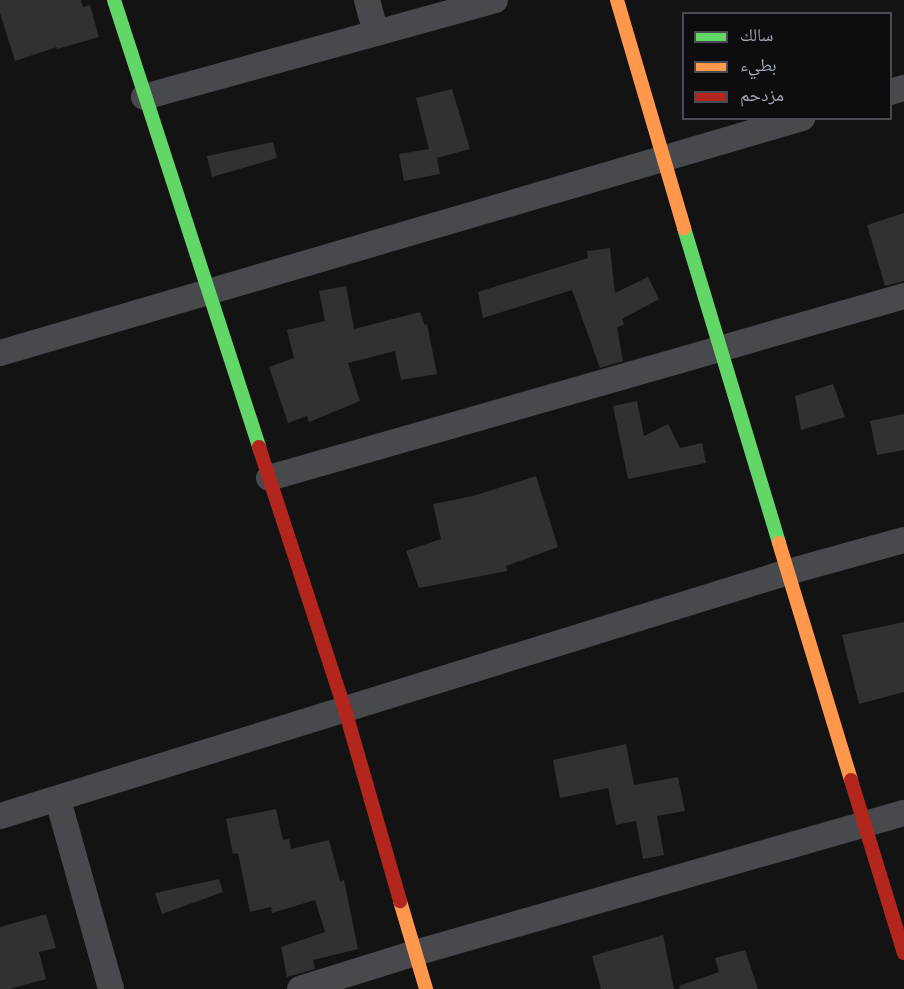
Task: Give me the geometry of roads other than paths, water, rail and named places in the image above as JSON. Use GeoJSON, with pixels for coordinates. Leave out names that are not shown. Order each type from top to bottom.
{"type":"FeatureCollection","features":[{"type":"Feature","properties":{"kind":"street"},"geometry":{"type":"LineString","coordinates":[[114,0],[345,710],[426,989]]}},
{"type":"Feature","properties":{"kind":"street"},"geometry":{"type":"LineString","coordinates":[[367,0],[376,33]]}},
{"type":"Feature","properties":{"kind":"street"},"geometry":{"type":"LineString","coordinates":[[144,97],[495,0]]}},
{"type":"Feature","properties":{"kind":"street"},"geometry":{"type":"LineString","coordinates":[[617,0],[720,349],[904,953]]}},
{"type":"Feature","properties":{"kind":"street"},"geometry":{"type":"LineString","coordinates":[[0,353],[210,294],[795,120]]}},
{"type":"Feature","properties":{"kind":"street"},"geometry":{"type":"LineString","coordinates":[[269,478],[904,296]]}},
{"type":"Feature","properties":{"kind":"street"},"geometry":{"type":"LineString","coordinates":[[0,816],[58,800],[788,572],[904,540]]}},
{"type":"Feature","properties":{"kind":"street"},"geometry":{"type":"LineString","coordinates":[[58,800],[111,989]]}},
{"type":"Feature","properties":{"kind":"street"},"geometry":{"type":"LineString","coordinates":[[300,989],[415,953],[904,813]]}}]}
